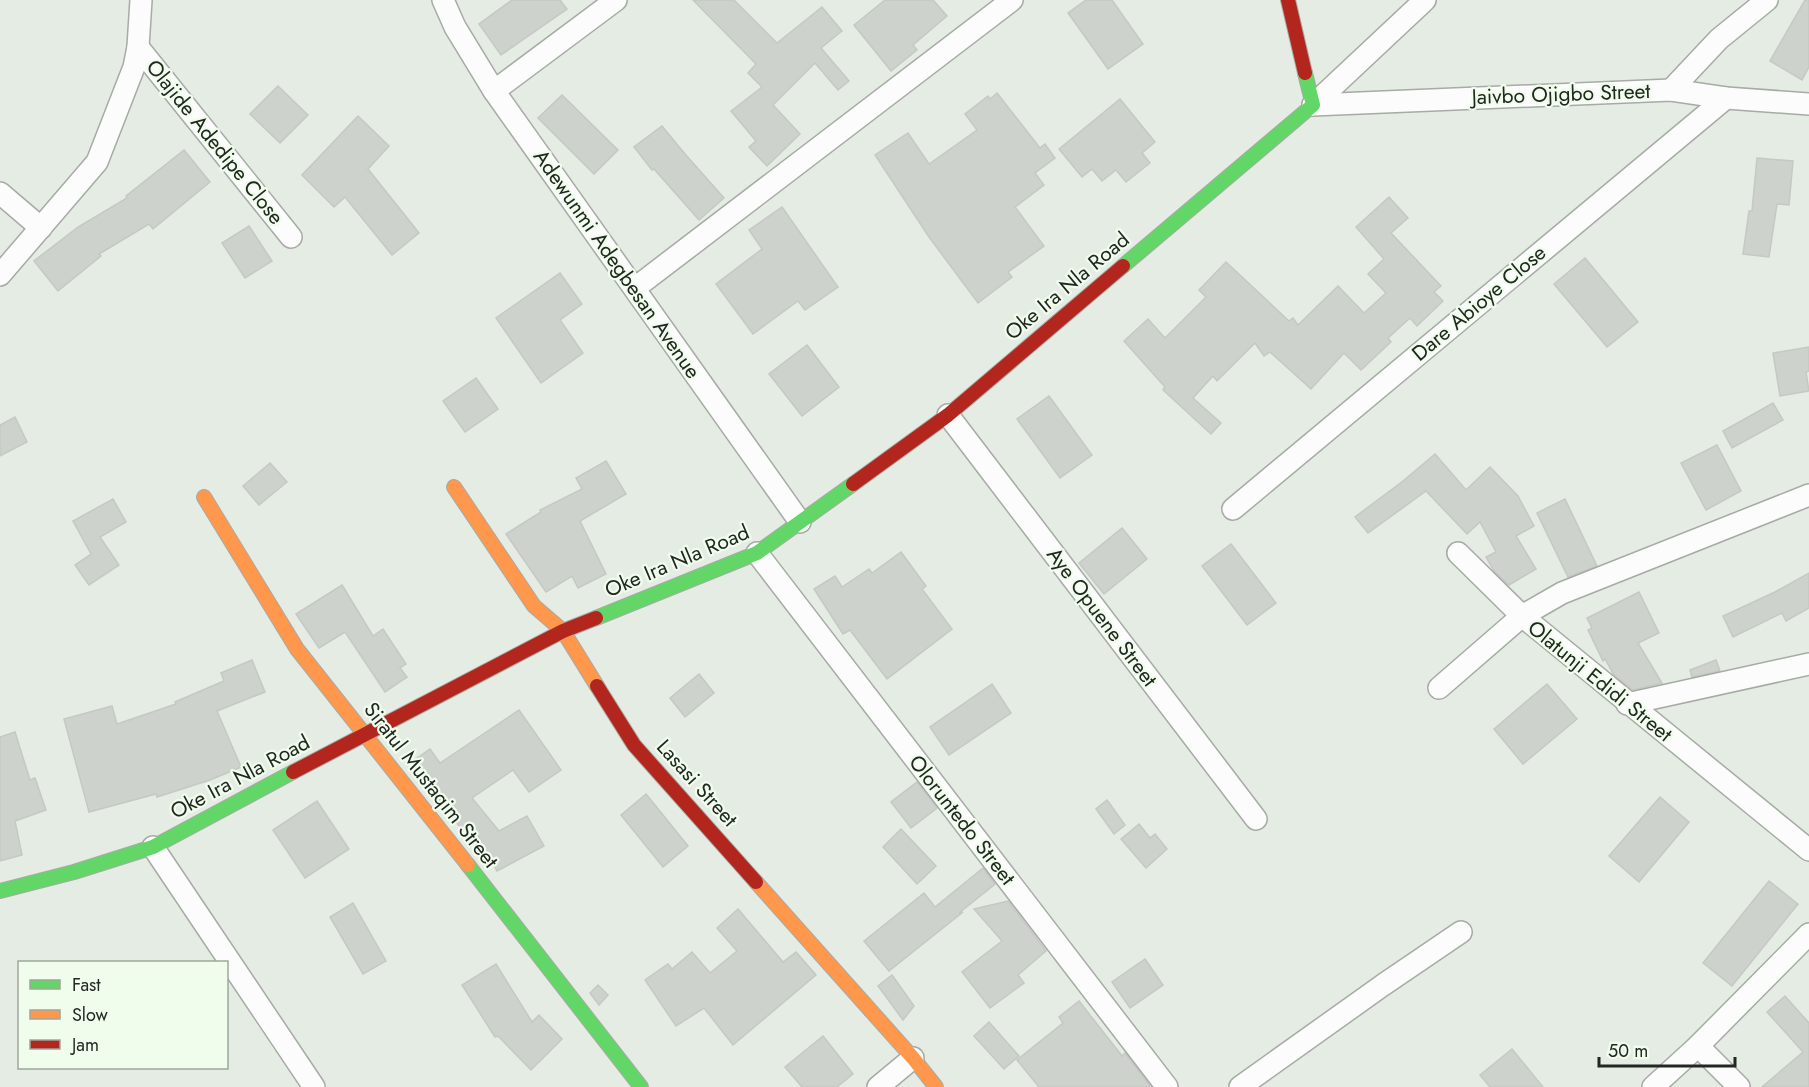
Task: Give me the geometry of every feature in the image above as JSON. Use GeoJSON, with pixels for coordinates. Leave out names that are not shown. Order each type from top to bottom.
{"type":"FeatureCollection","features":[{"type":"Feature","properties":{"kind":"street"},"geometry":{"type":"LineString","coordinates":[[0,275],[97,162],[134,67],[138,47],[141,0]]}},
{"type":"Feature","properties":{"kind":"street","name":"Adewunmi Adegbesan Avenue"},"geometry":{"type":"LineString","coordinates":[[443,0],[455,27],[494,91],[800,522]]}},
{"type":"Feature","properties":{"kind":"street"},"geometry":{"type":"LineString","coordinates":[[494,91],[616,0]]}},
{"type":"Feature","properties":{"kind":"street"},"geometry":{"type":"LineString","coordinates":[[635,288],[1012,0]]}},
{"type":"Feature","properties":{"kind":"street"},"geometry":{"type":"LineString","coordinates":[[1288,0],[1313,105],[1425,0]]}},
{"type":"Feature","properties":{"kind":"street"},"geometry":{"type":"LineString","coordinates":[[1671,90],[1719,39],[1767,0]]}},
{"type":"Feature","properties":{"kind":"street","name":"Olajide Adedipe Close"},"geometry":{"type":"LineString","coordinates":[[138,47],[291,237]]}},
{"type":"Feature","properties":{"kind":"street","name":"Jaivbo Ojigbo Street"},"geometry":{"type":"LineString","coordinates":[[1313,105],[1671,90],[1726,98],[1809,104]]}},
{"type":"Feature","properties":{"kind":"street","name":"Dare Abioye Close"},"geometry":{"type":"LineString","coordinates":[[1233,509],[1726,98]]}},
{"type":"Feature","properties":{"kind":"street","name":"Oke Ira Nla Road"},"geometry":{"type":"LineString","coordinates":[[0,891],[74,872],[153,847],[365,733],[563,631],[757,553],[948,415],[1313,105]]}},
{"type":"Feature","properties":{"kind":"street"},"geometry":{"type":"LineString","coordinates":[[0,193],[41,228]]}},
{"type":"Feature","properties":{"kind":"street","name":"Aye Opuene Street"},"geometry":{"type":"LineString","coordinates":[[948,415],[1256,819]]}},
{"type":"Feature","properties":{"kind":"street","name":"Lasasi Street"},"geometry":{"type":"LineString","coordinates":[[454,487],[534,606],[563,631],[634,745],[913,1058],[936,1087]]}},
{"type":"Feature","properties":{"kind":"street","name":"Olatunji Edidi Street"},"geometry":{"type":"LineString","coordinates":[[1809,495],[1562,593],[1522,616],[1627,704],[1809,850]]}},
{"type":"Feature","properties":{"kind":"street","name":"Siratul Mustaqim Street"},"geometry":{"type":"LineString","coordinates":[[204,497],[297,649],[641,1087]]}},
{"type":"Feature","properties":{"kind":"street","name":"Oloruntedo Street"},"geometry":{"type":"LineString","coordinates":[[757,553],[1167,1087]]}},
{"type":"Feature","properties":{"kind":"street"},"geometry":{"type":"LineString","coordinates":[[1439,688],[1522,616],[1458,553]]}},
{"type":"Feature","properties":{"kind":"street"},"geometry":{"type":"LineString","coordinates":[[1627,704],[1809,664]]}},
{"type":"Feature","properties":{"kind":"street"},"geometry":{"type":"LineString","coordinates":[[153,847],[314,1087]]}},
{"type":"Feature","properties":{"kind":"street"},"geometry":{"type":"LineString","coordinates":[[1240,1087],[1461,932]]}},
{"type":"Feature","properties":{"kind":"street"},"geometry":{"type":"LineString","coordinates":[[1653,1087],[1698,1046],[1809,934]]}},
{"type":"Feature","properties":{"kind":"street"},"geometry":{"type":"LineString","coordinates":[[1698,1046],[1739,1087]]}},
{"type":"Feature","properties":{"kind":"street"},"geometry":{"type":"LineString","coordinates":[[878,1087],[913,1058]]}},
{"type":"Feature","properties":{"kind":"building"},"geometry":{"type":"Polygon","coordinates":[[[512,0],[560,0],[567,9],[501,55],[479,24],[512,0]]]}},
{"type":"Feature","properties":{"kind":"building"},"geometry":{"type":"Polygon","coordinates":[[[693,0],[734,0],[777,43],[822,7],[842,31],[821,48],[849,81],[838,90],[815,63],[773,105],[800,134],[767,166],[749,147],[756,141],[731,111],[762,87],[748,73],[756,64],[693,0]]]}},
{"type":"Feature","properties":{"kind":"building"},"geometry":{"type":"Polygon","coordinates":[[[885,0],[933,0],[947,16],[913,45],[917,50],[891,71],[854,25],[885,0]]]}},
{"type":"Feature","properties":{"kind":"building"},"geometry":{"type":"Polygon","coordinates":[[[1086,0],[1112,0],[1143,44],[1108,69],[1068,13],[1086,0]]]}},
{"type":"Feature","properties":{"kind":"building"},"geometry":{"type":"Polygon","coordinates":[[[1805,0],[1809,0],[1809,67],[1802,80],[1770,61],[1805,0]]]}},
{"type":"Feature","properties":{"kind":"building"},"geometry":{"type":"Polygon","coordinates":[[[278,86],[308,115],[280,143],[250,114],[278,86]]]}},
{"type":"Feature","properties":{"kind":"building"},"geometry":{"type":"Polygon","coordinates":[[[997,93],[1040,148],[1045,144],[1055,158],[1035,173],[1044,185],[1015,207],[1044,246],[1008,272],[1012,277],[978,303],[929,237],[875,155],[908,133],[929,164],[977,130],[965,114],[988,96],[990,99],[997,93]]]}},
{"type":"Feature","properties":{"kind":"building"},"geometry":{"type":"Polygon","coordinates":[[[562,95],[618,150],[594,174],[538,118],[562,95]]]}},
{"type":"Feature","properties":{"kind":"building"},"geometry":{"type":"Polygon","coordinates":[[[1120,99],[1155,142],[1142,153],[1150,163],[1126,182],[1116,170],[1102,181],[1092,169],[1082,177],[1059,149],[1120,99]]]}},
{"type":"Feature","properties":{"kind":"building"},"geometry":{"type":"Polygon","coordinates":[[[358,116],[389,146],[368,169],[419,233],[392,255],[345,197],[334,207],[302,175],[358,116]]]}},
{"type":"Feature","properties":{"kind":"building"},"geometry":{"type":"Polygon","coordinates":[[[662,126],[724,198],[699,220],[654,169],[652,170],[634,147],[662,126]]]}},
{"type":"Feature","properties":{"kind":"building"},"geometry":{"type":"Polygon","coordinates":[[[184,150],[210,182],[153,229],[149,224],[99,254],[101,256],[58,291],[34,261],[78,227],[127,198],[126,196],[184,150]]]}},
{"type":"Feature","properties":{"kind":"building"},"geometry":{"type":"Polygon","coordinates":[[[1757,158],[1793,161],[1789,205],[1777,204],[1769,257],[1743,254],[1749,211],[1752,211],[1757,158]]]}},
{"type":"Feature","properties":{"kind":"building"},"geometry":{"type":"Polygon","coordinates":[[[1389,197],[1408,218],[1391,233],[1441,286],[1434,292],[1443,301],[1417,326],[1410,318],[1388,338],[1391,342],[1361,370],[1344,353],[1311,389],[1270,352],[1264,356],[1255,343],[1217,381],[1213,376],[1193,398],[1221,423],[1211,434],[1163,390],[1165,387],[1124,341],[1148,319],[1165,338],[1206,297],[1199,290],[1226,262],[1289,321],[1293,318],[1298,325],[1338,286],[1364,313],[1386,293],[1368,274],[1384,259],[1356,227],[1389,197]]]}},
{"type":"Feature","properties":{"kind":"building"},"geometry":{"type":"Polygon","coordinates":[[[782,207],[838,287],[805,310],[798,301],[753,334],[716,284],[762,249],[749,230],[782,207]]]}},
{"type":"Feature","properties":{"kind":"building"},"geometry":{"type":"Polygon","coordinates":[[[249,226],[272,261],[245,278],[222,243],[249,226]]]}},
{"type":"Feature","properties":{"kind":"building"},"geometry":{"type":"Polygon","coordinates":[[[1585,258],[1638,322],[1607,347],[1554,284],[1585,258]]]}},
{"type":"Feature","properties":{"kind":"building"},"geometry":{"type":"Polygon","coordinates":[[[560,273],[582,304],[560,320],[583,353],[541,383],[496,318],[560,273]]]}},
{"type":"Feature","properties":{"kind":"building"},"geometry":{"type":"Polygon","coordinates":[[[807,345],[839,387],[802,416],[769,374],[807,345]]]}},
{"type":"Feature","properties":{"kind":"building"},"geometry":{"type":"Polygon","coordinates":[[[1809,347],[1809,371],[1806,372],[1809,391],[1780,396],[1773,353],[1809,347]]]}},
{"type":"Feature","properties":{"kind":"building"},"geometry":{"type":"Polygon","coordinates":[[[476,378],[498,409],[465,432],[443,401],[476,378]]]}},
{"type":"Feature","properties":{"kind":"building"},"geometry":{"type":"Polygon","coordinates":[[[1049,396],[1092,455],[1060,478],[1017,419],[1049,396]]]}},
{"type":"Feature","properties":{"kind":"building"},"geometry":{"type":"Polygon","coordinates":[[[1773,403],[1783,420],[1732,448],[1723,431],[1773,403]]]}},
{"type":"Feature","properties":{"kind":"building"},"geometry":{"type":"Polygon","coordinates":[[[15,417],[27,442],[0,456],[0,425],[15,417]]]}},
{"type":"Feature","properties":{"kind":"building"},"geometry":{"type":"Polygon","coordinates":[[[1717,445],[1741,491],[1706,510],[1681,463],[1717,445]]]}},
{"type":"Feature","properties":{"kind":"building"},"geometry":{"type":"Polygon","coordinates":[[[1435,454],[1466,490],[1490,467],[1518,496],[1534,526],[1516,536],[1536,569],[1509,585],[1494,571],[1486,557],[1496,552],[1480,522],[1467,534],[1426,491],[1368,533],[1355,517],[1435,454]]]}},
{"type":"Feature","properties":{"kind":"building"},"geometry":{"type":"Polygon","coordinates":[[[606,461],[626,494],[580,521],[606,574],[578,588],[572,576],[546,592],[506,534],[541,512],[540,510],[582,489],[576,478],[606,461]]]}},
{"type":"Feature","properties":{"kind":"building"},"geometry":{"type":"Polygon","coordinates":[[[270,463],[287,482],[259,505],[243,486],[270,463]]]}},
{"type":"Feature","properties":{"kind":"building"},"geometry":{"type":"Polygon","coordinates":[[[113,499],[126,522],[100,537],[119,565],[89,585],[75,565],[91,554],[73,521],[113,499]]]}},
{"type":"Feature","properties":{"kind":"building"},"geometry":{"type":"Polygon","coordinates":[[[1565,499],[1597,566],[1568,577],[1537,513],[1565,499]]]}},
{"type":"Feature","properties":{"kind":"building"},"geometry":{"type":"Polygon","coordinates":[[[1122,528],[1147,559],[1104,594],[1079,563],[1122,528]]]}},
{"type":"Feature","properties":{"kind":"building"},"geometry":{"type":"Polygon","coordinates":[[[1231,544],[1276,603],[1247,625],[1202,566],[1231,544]]]}},
{"type":"Feature","properties":{"kind":"building"},"geometry":{"type":"Polygon","coordinates":[[[901,552],[926,586],[922,589],[952,629],[887,679],[850,630],[843,634],[814,589],[835,576],[842,587],[869,569],[872,573],[901,552]]]}},
{"type":"Feature","properties":{"kind":"building"},"geometry":{"type":"Polygon","coordinates":[[[1809,573],[1809,608],[1786,621],[1782,613],[1733,637],[1723,616],[1809,573]]]}},
{"type":"Feature","properties":{"kind":"building"},"geometry":{"type":"Polygon","coordinates":[[[342,585],[373,636],[383,629],[406,664],[400,668],[407,677],[385,692],[345,632],[319,648],[296,614],[342,585]]]}},
{"type":"Feature","properties":{"kind":"building"},"geometry":{"type":"Polygon","coordinates":[[[1639,592],[1659,633],[1638,643],[1662,683],[1633,690],[1614,675],[1605,659],[1603,661],[1588,630],[1592,628],[1587,618],[1639,592]]]}},
{"type":"Feature","properties":{"kind":"building"},"geometry":{"type":"Polygon","coordinates":[[[252,660],[265,692],[217,711],[241,767],[210,780],[157,797],[156,794],[89,812],[64,719],[112,706],[117,724],[176,704],[175,702],[224,681],[221,673],[252,660]]]}},
{"type":"Feature","properties":{"kind":"building"},"geometry":{"type":"Polygon","coordinates":[[[1716,660],[1720,671],[1692,677],[1690,670],[1716,660]]]}},
{"type":"Feature","properties":{"kind":"building"},"geometry":{"type":"Polygon","coordinates":[[[699,674],[714,693],[685,717],[670,698],[699,674]]]}},
{"type":"Feature","properties":{"kind":"building"},"geometry":{"type":"Polygon","coordinates":[[[992,684],[1011,713],[949,755],[930,727],[992,684]]]}},
{"type":"Feature","properties":{"kind":"building"},"geometry":{"type":"Polygon","coordinates":[[[1547,684],[1577,719],[1523,764],[1494,729],[1547,684]]]}},
{"type":"Feature","properties":{"kind":"building"},"geometry":{"type":"Polygon","coordinates":[[[519,710],[561,770],[529,792],[513,770],[472,798],[499,831],[527,816],[544,846],[497,871],[472,824],[463,831],[410,763],[430,749],[440,763],[519,710]]]}},
{"type":"Feature","properties":{"kind":"building"},"geometry":{"type":"Polygon","coordinates":[[[15,732],[30,780],[35,778],[46,810],[15,821],[22,855],[0,861],[0,737],[15,732]]]}},
{"type":"Feature","properties":{"kind":"building"},"geometry":{"type":"Polygon","coordinates":[[[917,782],[937,808],[911,828],[891,802],[917,782]]]}},
{"type":"Feature","properties":{"kind":"building"},"geometry":{"type":"Polygon","coordinates":[[[646,794],[688,846],[663,867],[621,815],[646,794]]]}},
{"type":"Feature","properties":{"kind":"building"},"geometry":{"type":"Polygon","coordinates":[[[1660,797],[1689,822],[1639,882],[1609,856],[1660,797]]]}},
{"type":"Feature","properties":{"kind":"building"},"geometry":{"type":"Polygon","coordinates":[[[1107,800],[1125,825],[1114,834],[1096,809],[1107,800]]]}},
{"type":"Feature","properties":{"kind":"building"},"geometry":{"type":"Polygon","coordinates":[[[317,801],[349,849],[305,878],[273,830],[317,801]]]}},
{"type":"Feature","properties":{"kind":"building"},"geometry":{"type":"Polygon","coordinates":[[[1139,824],[1150,838],[1155,834],[1167,849],[1146,868],[1121,839],[1139,824]]]}},
{"type":"Feature","properties":{"kind":"building"},"geometry":{"type":"Polygon","coordinates":[[[901,829],[936,866],[917,884],[883,847],[901,829]]]}},
{"type":"Feature","properties":{"kind":"building"},"geometry":{"type":"Polygon","coordinates":[[[983,868],[995,884],[889,971],[864,941],[924,893],[935,907],[983,868]]]}},
{"type":"Feature","properties":{"kind":"building"},"geometry":{"type":"Polygon","coordinates":[[[1769,881],[1798,904],[1732,986],[1703,963],[1769,881]]]}},
{"type":"Feature","properties":{"kind":"building"},"geometry":{"type":"Polygon","coordinates":[[[1008,901],[1046,951],[1018,975],[1024,983],[990,1008],[962,972],[1002,941],[974,909],[1008,901]]]}},
{"type":"Feature","properties":{"kind":"building"},"geometry":{"type":"Polygon","coordinates":[[[353,903],[386,961],[363,974],[330,917],[353,903]]]}},
{"type":"Feature","properties":{"kind":"building"},"geometry":{"type":"Polygon","coordinates":[[[738,909],[783,962],[796,952],[816,975],[733,1045],[704,1008],[676,1026],[645,980],[668,964],[672,969],[692,952],[710,973],[737,951],[717,928],[738,909]]]}},
{"type":"Feature","properties":{"kind":"building"},"geometry":{"type":"Polygon","coordinates":[[[1145,959],[1163,985],[1130,1008],[1112,982],[1145,959]]]}},
{"type":"Feature","properties":{"kind":"building"},"geometry":{"type":"Polygon","coordinates":[[[496,964],[532,1022],[539,1015],[562,1039],[531,1070],[498,1036],[495,1037],[462,985],[496,964]]]}},
{"type":"Feature","properties":{"kind":"building"},"geometry":{"type":"Polygon","coordinates":[[[892,975],[914,1006],[903,1020],[878,986],[892,975]]]}},
{"type":"Feature","properties":{"kind":"building"},"geometry":{"type":"Polygon","coordinates":[[[598,985],[608,995],[599,1005],[590,993],[598,985]]]}},
{"type":"Feature","properties":{"kind":"building"},"geometry":{"type":"Polygon","coordinates":[[[1785,996],[1809,1023],[1809,1087],[1762,1087],[1803,1052],[1767,1012],[1785,996]]]}},
{"type":"Feature","properties":{"kind":"building"},"geometry":{"type":"Polygon","coordinates":[[[1079,1001],[1122,1056],[1125,1053],[1151,1087],[1039,1087],[1017,1060],[1063,1023],[1059,1017],[1079,1001]]]}},
{"type":"Feature","properties":{"kind":"building"},"geometry":{"type":"Polygon","coordinates":[[[989,1022],[1019,1056],[1004,1069],[974,1036],[989,1022]]]}},
{"type":"Feature","properties":{"kind":"building"},"geometry":{"type":"Polygon","coordinates":[[[823,1036],[853,1074],[837,1087],[802,1087],[785,1067],[823,1036]]]}},
{"type":"Feature","properties":{"kind":"building"},"geometry":{"type":"Polygon","coordinates":[[[1512,1049],[1543,1087],[1490,1087],[1480,1075],[1512,1049]]]}},
{"type":"Feature","properties":{"kind":"traffic: fast"},"geometry":{"type":"LineString","coordinates":[[1123,266],[1313,105],[1305,73]]}},
{"type":"Feature","properties":{"kind":"traffic: fast"},"geometry":{"type":"LineString","coordinates":[[596,618],[757,553],[853,484]]}},
{"type":"Feature","properties":{"kind":"traffic: fast"},"geometry":{"type":"LineString","coordinates":[[0,891],[74,872],[153,847],[293,772]]}},
{"type":"Feature","properties":{"kind":"traffic: fast"},"geometry":{"type":"LineString","coordinates":[[468,865],[641,1087]]}},
{"type":"Feature","properties":{"kind":"traffic: slow"},"geometry":{"type":"LineString","coordinates":[[454,487],[534,606],[563,631],[597,686]]}},
{"type":"Feature","properties":{"kind":"traffic: slow"},"geometry":{"type":"LineString","coordinates":[[204,497],[297,649],[468,865]]}},
{"type":"Feature","properties":{"kind":"traffic: slow"},"geometry":{"type":"LineString","coordinates":[[756,882],[913,1058],[936,1087]]}},
{"type":"Feature","properties":{"kind":"traffic: jam"},"geometry":{"type":"LineString","coordinates":[[1288,0],[1305,73]]}},
{"type":"Feature","properties":{"kind":"traffic: jam"},"geometry":{"type":"LineString","coordinates":[[853,484],[948,415],[1123,266]]}},
{"type":"Feature","properties":{"kind":"traffic: jam"},"geometry":{"type":"LineString","coordinates":[[293,772],[563,631],[596,618]]}},
{"type":"Feature","properties":{"kind":"traffic: jam"},"geometry":{"type":"LineString","coordinates":[[597,686],[634,745],[756,882]]}}]}
